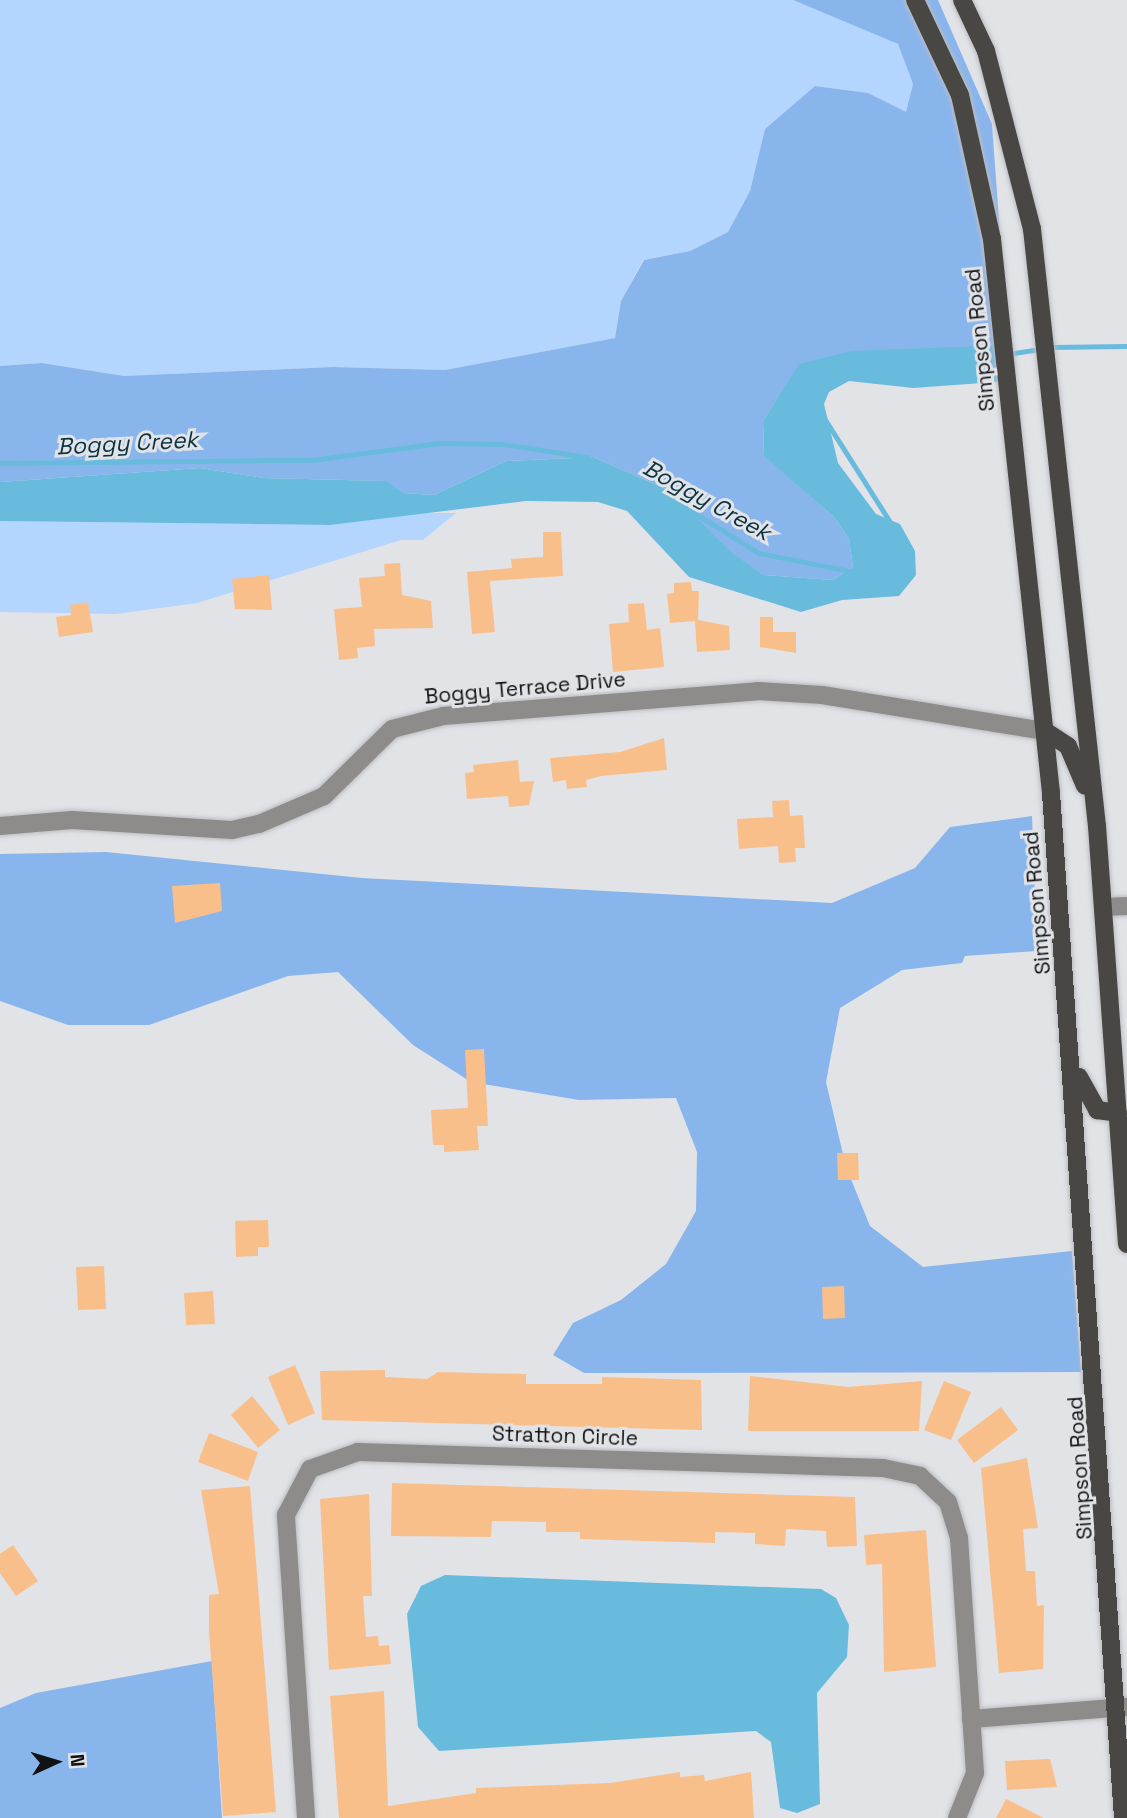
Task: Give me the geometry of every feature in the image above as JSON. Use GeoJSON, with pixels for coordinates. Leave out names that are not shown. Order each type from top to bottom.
{"type":"FeatureCollection","features":[{"type":"Feature","properties":{"kind":"main road","name":"Simpson Road"},"geometry":{"type":"LineString","coordinates":[[915,0],[943,54],[972,136],[996,279],[1045,731],[1072,1057],[1123,1707],[1123,1818]]}},
{"type":"Feature","properties":{"kind":"main road"},"geometry":{"type":"LineString","coordinates":[[962,0],[986,51],[1018,157],[1038,277],[1097,826],[1127,1244]]}},
{"type":"Feature","properties":{"kind":"main road"},"geometry":{"type":"LineString","coordinates":[[1045,731],[1063,741],[1079,765],[1097,826]]}},
{"type":"Feature","properties":{"kind":"main road"},"geometry":{"type":"LineString","coordinates":[[1072,1057],[1090,1103],[1118,1113]]}},
{"type":"Feature","properties":{"kind":"street","name":"Boggy Terrace Drive"},"geometry":{"type":"LineString","coordinates":[[0,826],[72,820],[232,831],[259,824],[324,796],[392,729],[443,716],[758,691],[822,695],[1045,731]]}},
{"type":"Feature","properties":{"kind":"street"},"geometry":{"type":"LineString","coordinates":[[1103,907],[1127,906]]}},
{"type":"Feature","properties":{"kind":"street","name":"Stratton Circle"},"geometry":{"type":"LineString","coordinates":[[306,1818],[286,1515],[303,1476],[347,1452],[883,1468],[920,1476],[943,1495],[957,1528],[974,1782],[957,1818]]}},
{"type":"Feature","properties":{"kind":"street"},"geometry":{"type":"LineString","coordinates":[[971,1719],[1123,1707]]}},
{"type":"Feature","properties":{"kind":"shaded area"},"geometry":{"type":"Polygon","coordinates":[[[0,0],[793,0],[898,44],[913,84],[906,113],[868,93],[815,86],[765,129],[750,191],[728,232],[690,251],[643,260],[621,301],[615,338],[445,370],[333,367],[124,376],[42,363],[0,366],[0,0]]]}},
{"type":"Feature","properties":{"kind":"shaded area"},"geometry":{"type":"Polygon","coordinates":[[[793,0],[938,0],[992,124],[1008,345],[792,376],[763,421],[764,455],[834,517],[849,539],[853,567],[833,580],[764,575],[733,555],[671,491],[593,457],[506,461],[434,495],[404,493],[385,481],[264,478],[200,468],[0,482],[0,366],[42,363],[124,376],[333,367],[445,370],[615,338],[621,301],[644,260],[690,251],[728,232],[750,191],[765,129],[815,86],[868,93],[906,112],[913,84],[898,44],[793,0]]]}},
{"type":"Feature","properties":{"kind":"shaded area"},"geometry":{"type":"Polygon","coordinates":[[[1008,345],[1010,381],[913,388],[849,381],[829,392],[824,404],[838,463],[876,514],[900,524],[915,551],[916,575],[899,596],[842,600],[801,612],[689,577],[627,511],[598,502],[526,501],[330,525],[0,521],[0,482],[200,468],[264,478],[386,481],[404,493],[434,495],[506,461],[593,457],[671,491],[733,554],[764,575],[833,580],[853,567],[849,539],[834,517],[764,456],[763,421],[799,364],[851,351],[1008,345]]]}},
{"type":"Feature","properties":{"kind":"shaded area"},"geometry":{"type":"Polygon","coordinates":[[[395,513],[456,513],[423,540],[401,540],[197,603],[116,614],[0,612],[0,521],[330,525],[395,513]]]}},
{"type":"Feature","properties":{"kind":"shaded area"},"geometry":{"type":"Polygon","coordinates":[[[1032,816],[1037,951],[965,956],[962,963],[902,970],[840,1008],[826,1082],[846,1167],[870,1226],[923,1267],[1072,1251],[1081,1372],[584,1373],[553,1355],[573,1323],[621,1300],[666,1264],[696,1211],[697,1152],[676,1098],[579,1100],[471,1082],[413,1045],[338,972],[288,976],[149,1025],[68,1025],[0,1001],[0,854],[106,852],[362,878],[832,903],[915,868],[950,827],[1032,816]]]}},
{"type":"Feature","properties":{"kind":"shaded area"},"geometry":{"type":"Polygon","coordinates":[[[445,1575],[821,1589],[836,1598],[849,1625],[847,1657],[817,1693],[820,1804],[797,1813],[780,1808],[771,1742],[756,1731],[439,1751],[418,1727],[407,1614],[421,1586],[445,1575]]]}},
{"type":"Feature","properties":{"kind":"shaded area"},"geometry":{"type":"Polygon","coordinates":[[[212,1661],[222,1818],[0,1818],[0,1708],[36,1693],[212,1661]]]}},
{"type":"Feature","properties":{"kind":"building"},"geometry":{"type":"Polygon","coordinates":[[[543,532],[561,532],[563,576],[490,581],[495,632],[472,634],[467,572],[512,568],[511,559],[543,557],[543,532]]]}},
{"type":"Feature","properties":{"kind":"building"},"geometry":{"type":"Polygon","coordinates":[[[400,563],[402,595],[431,601],[433,628],[374,629],[375,646],[357,648],[358,658],[339,660],[334,609],[362,607],[359,578],[385,576],[384,564],[400,563]]]}},
{"type":"Feature","properties":{"kind":"building"},"geometry":{"type":"Polygon","coordinates":[[[269,575],[272,610],[235,609],[232,579],[269,575]]]}},
{"type":"Feature","properties":{"kind":"building"},"geometry":{"type":"Polygon","coordinates":[[[691,582],[692,591],[699,591],[698,620],[729,626],[730,650],[697,652],[695,621],[670,623],[667,594],[674,593],[674,583],[691,582]]]}},
{"type":"Feature","properties":{"kind":"building"},"geometry":{"type":"Polygon","coordinates":[[[88,602],[93,632],[59,637],[56,617],[71,615],[70,605],[88,602]]]}},
{"type":"Feature","properties":{"kind":"building"},"geometry":{"type":"Polygon","coordinates":[[[644,603],[647,630],[660,628],[664,667],[613,672],[609,624],[629,622],[628,604],[644,603]]]}},
{"type":"Feature","properties":{"kind":"building"},"geometry":{"type":"Polygon","coordinates":[[[760,617],[773,617],[773,632],[796,632],[796,653],[760,647],[760,617]]]}},
{"type":"Feature","properties":{"kind":"building"},"geometry":{"type":"Polygon","coordinates":[[[664,738],[667,770],[601,776],[586,780],[587,787],[567,789],[566,780],[553,782],[550,758],[620,752],[664,738]]]}},
{"type":"Feature","properties":{"kind":"building"},"geometry":{"type":"Polygon","coordinates":[[[518,760],[520,782],[534,781],[529,805],[509,807],[508,796],[467,799],[465,773],[474,772],[473,765],[518,760]]]}},
{"type":"Feature","properties":{"kind":"building"},"geometry":{"type":"Polygon","coordinates":[[[789,800],[790,816],[803,815],[805,848],[795,848],[796,862],[779,863],[778,846],[739,849],[737,819],[773,817],[772,801],[789,800]]]}},
{"type":"Feature","properties":{"kind":"building"},"geometry":{"type":"Polygon","coordinates":[[[220,883],[222,911],[175,923],[172,886],[220,883]]]}},
{"type":"Feature","properties":{"kind":"building"},"geometry":{"type":"Polygon","coordinates":[[[484,1049],[488,1126],[477,1126],[479,1150],[444,1152],[444,1145],[433,1145],[431,1110],[468,1108],[465,1050],[484,1049]]]}},
{"type":"Feature","properties":{"kind":"building"},"geometry":{"type":"Polygon","coordinates":[[[837,1153],[858,1153],[859,1180],[838,1180],[837,1153]]]}},
{"type":"Feature","properties":{"kind":"building"},"geometry":{"type":"Polygon","coordinates":[[[268,1220],[269,1247],[258,1247],[258,1256],[236,1257],[235,1221],[268,1220]]]}},
{"type":"Feature","properties":{"kind":"building"},"geometry":{"type":"Polygon","coordinates":[[[104,1266],[106,1309],[78,1310],[76,1267],[104,1266]]]}},
{"type":"Feature","properties":{"kind":"building"},"geometry":{"type":"Polygon","coordinates":[[[844,1286],[845,1318],[823,1319],[822,1287],[844,1286]]]}},
{"type":"Feature","properties":{"kind":"building"},"geometry":{"type":"Polygon","coordinates":[[[213,1291],[215,1324],[186,1325],[184,1293],[213,1291]]]}},
{"type":"Feature","properties":{"kind":"building"},"geometry":{"type":"Polygon","coordinates":[[[295,1365],[315,1413],[288,1425],[268,1377],[295,1365]]]}},
{"type":"Feature","properties":{"kind":"building"},"geometry":{"type":"Polygon","coordinates":[[[385,1370],[385,1377],[427,1379],[438,1372],[526,1374],[526,1384],[602,1384],[602,1377],[701,1380],[702,1430],[322,1420],[320,1371],[385,1370]]]}},
{"type":"Feature","properties":{"kind":"building"},"geometry":{"type":"Polygon","coordinates":[[[750,1376],[848,1387],[922,1381],[919,1431],[748,1431],[750,1376]]]}},
{"type":"Feature","properties":{"kind":"building"},"geometry":{"type":"Polygon","coordinates":[[[944,1381],[971,1392],[951,1440],[924,1430],[944,1381]]]}},
{"type":"Feature","properties":{"kind":"building"},"geometry":{"type":"Polygon","coordinates":[[[252,1396],[280,1430],[258,1448],[231,1415],[252,1396]]]}},
{"type":"Feature","properties":{"kind":"building"},"geometry":{"type":"Polygon","coordinates":[[[1001,1407],[1018,1430],[974,1463],[957,1440],[1001,1407]]]}},
{"type":"Feature","properties":{"kind":"building"},"geometry":{"type":"Polygon","coordinates":[[[209,1433],[258,1452],[248,1481],[198,1462],[209,1433]]]}},
{"type":"Feature","properties":{"kind":"building"},"geometry":{"type":"Polygon","coordinates":[[[1027,1458],[1038,1528],[1023,1529],[1026,1571],[1035,1571],[1037,1606],[1044,1605],[1043,1669],[999,1673],[981,1468],[1027,1458]]]}},
{"type":"Feature","properties":{"kind":"building"},"geometry":{"type":"Polygon","coordinates":[[[392,1483],[855,1497],[857,1546],[827,1547],[826,1531],[786,1529],[785,1546],[755,1544],[755,1533],[715,1532],[715,1543],[580,1539],[580,1532],[546,1532],[546,1522],[492,1521],[491,1537],[391,1536],[392,1483]]]}},
{"type":"Feature","properties":{"kind":"building"},"geometry":{"type":"Polygon","coordinates":[[[250,1486],[276,1812],[223,1816],[209,1631],[209,1595],[219,1594],[201,1490],[250,1486]]]}},
{"type":"Feature","properties":{"kind":"building"},"geometry":{"type":"Polygon","coordinates":[[[369,1494],[372,1596],[363,1596],[366,1637],[378,1636],[379,1646],[389,1645],[391,1664],[329,1670],[320,1499],[369,1494]]]}},
{"type":"Feature","properties":{"kind":"building"},"geometry":{"type":"Polygon","coordinates":[[[926,1530],[936,1667],[884,1672],[882,1564],[866,1565],[864,1535],[926,1530]]]}},
{"type":"Feature","properties":{"kind":"building"},"geometry":{"type":"Polygon","coordinates":[[[13,1545],[38,1581],[16,1596],[0,1573],[0,1554],[13,1545]]]}},
{"type":"Feature","properties":{"kind":"building"},"geometry":{"type":"Polygon","coordinates":[[[384,1691],[388,1806],[476,1793],[476,1788],[610,1783],[680,1772],[680,1777],[704,1775],[705,1781],[751,1772],[754,1818],[339,1818],[330,1696],[384,1691]]]}},
{"type":"Feature","properties":{"kind":"building"},"geometry":{"type":"Polygon","coordinates":[[[1050,1759],[1057,1787],[1007,1790],[1005,1761],[1050,1759]]]}},
{"type":"Feature","properties":{"kind":"building"},"geometry":{"type":"Polygon","coordinates":[[[1006,1799],[1044,1818],[996,1818],[1006,1799]]]}},
{"type":"Feature","properties":{"kind":"waterway","name":"Boggy Creek"},"geometry":{"type":"LineString","coordinates":[[1049,347],[1127,346]]}},
{"type":"Feature","properties":{"kind":"waterway","name":"Boggy Creek"},"geometry":{"type":"LineString","coordinates":[[1008,354],[1040,349]]}},
{"type":"Feature","properties":{"kind":"waterway","name":"Boggy Creek"},"geometry":{"type":"LineString","coordinates":[[825,419],[891,523]]}},
{"type":"Feature","properties":{"kind":"waterway","name":"Boggy Creek"},"geometry":{"type":"LineString","coordinates":[[0,463],[312,460],[439,443],[503,444],[587,457]]}},
{"type":"Feature","properties":{"kind":"waterway","name":"Boggy Creek"},"geometry":{"type":"LineString","coordinates":[[682,505],[759,553],[850,571]]}}]}
